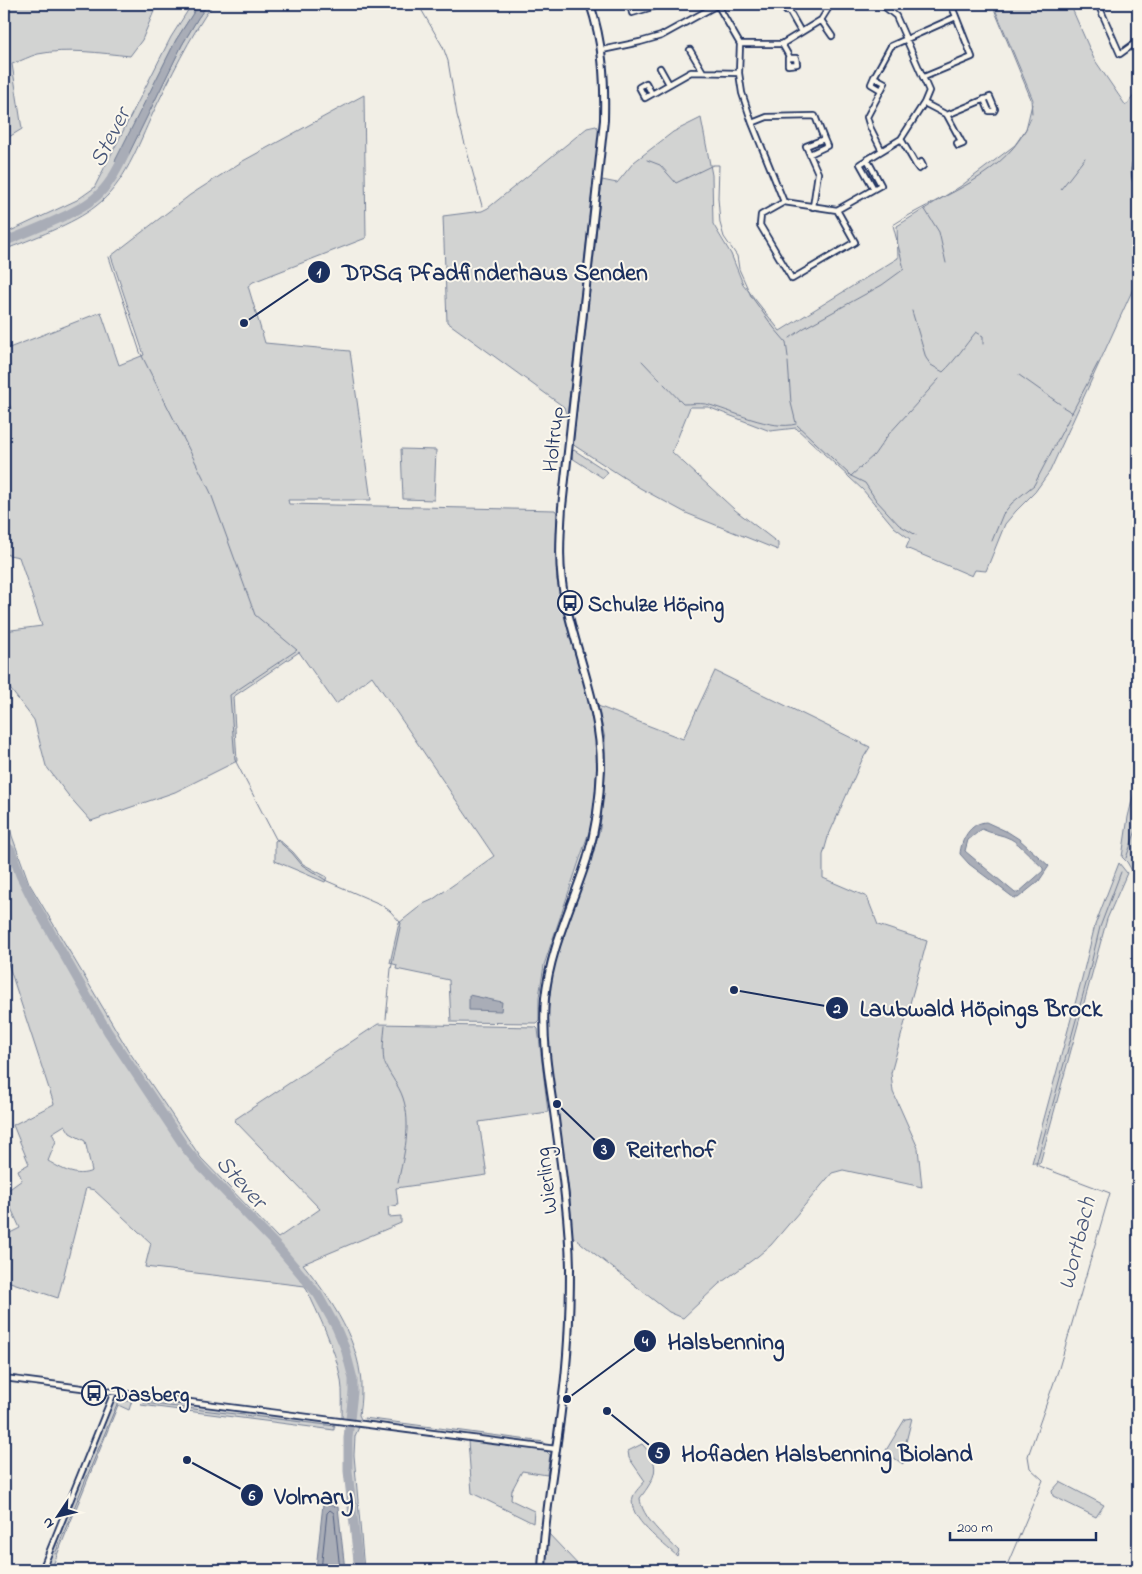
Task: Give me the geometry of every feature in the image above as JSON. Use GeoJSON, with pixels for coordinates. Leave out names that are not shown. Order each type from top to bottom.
{"type":"FeatureCollection","features":[{"type":"Feature","properties":{"kind":"main road","name":"Holtrup"},"geometry":{"type":"LineString","coordinates":[[590,4],[602,50],[604,120],[560,541],[564,596],[593,698],[600,739],[600,797],[595,827]]}},
{"type":"Feature","properties":{"kind":"main road","name":"Wierling"},"geometry":{"type":"LineString","coordinates":[[542,1570],[546,1519],[566,1367],[570,1266],[565,1193],[547,1068],[544,1016],[547,982],[553,954],[587,859],[595,827]]}},
{"type":"Feature","properties":{"kind":"street"},"geometry":{"type":"LineString","coordinates":[[630,4],[632,13],[656,6],[657,4]]}},
{"type":"Feature","properties":{"kind":"street"},"geometry":{"type":"LineString","coordinates":[[602,50],[661,36],[718,4],[740,44],[739,72],[742,93],[784,202]]}},
{"type":"Feature","properties":{"kind":"street"},"geometry":{"type":"LineString","coordinates":[[782,4],[786,11],[789,6]]}},
{"type":"Feature","properties":{"kind":"street"},"geometry":{"type":"LineString","coordinates":[[740,44],[782,44],[821,20],[831,4]]}},
{"type":"Feature","properties":{"kind":"street"},"geometry":{"type":"LineString","coordinates":[[874,189],[860,164],[881,149],[901,139],[929,91],[908,39],[894,14],[881,4]]}},
{"type":"Feature","properties":{"kind":"street"},"geometry":{"type":"LineString","coordinates":[[924,77],[972,57],[950,4]]}},
{"type":"Feature","properties":{"kind":"street"},"geometry":{"type":"LineString","coordinates":[[1098,4],[1120,54],[1138,41]]}},
{"type":"Feature","properties":{"kind":"street"},"geometry":{"type":"LineString","coordinates":[[789,6],[801,32]]}},
{"type":"Feature","properties":{"kind":"street"},"geometry":{"type":"LineString","coordinates":[[881,149],[867,117],[885,83],[874,77],[892,46],[956,17]]}},
{"type":"Feature","properties":{"kind":"street"},"geometry":{"type":"LineString","coordinates":[[821,20],[832,36]]}},
{"type":"Feature","properties":{"kind":"street"},"geometry":{"type":"LineString","coordinates":[[782,44],[790,58]]}},
{"type":"Feature","properties":{"kind":"street"},"geometry":{"type":"LineString","coordinates":[[690,50],[703,72]]}},
{"type":"Feature","properties":{"kind":"street"},"geometry":{"type":"LineString","coordinates":[[660,68],[669,84]]}},
{"type":"Feature","properties":{"kind":"street"},"geometry":{"type":"LineString","coordinates":[[652,94],[691,72],[739,72]]}},
{"type":"Feature","properties":{"kind":"street"},"geometry":{"type":"LineString","coordinates":[[947,115],[984,99]]}},
{"type":"Feature","properties":{"kind":"street"},"geometry":{"type":"LineString","coordinates":[[924,102],[947,115],[961,141]]}},
{"type":"Feature","properties":{"kind":"street"},"geometry":{"type":"LineString","coordinates":[[752,123],[767,117],[815,116],[827,146],[810,154]]}},
{"type":"Feature","properties":{"kind":"street"},"geometry":{"type":"LineString","coordinates":[[813,207],[818,173],[806,146],[824,139]]}},
{"type":"Feature","properties":{"kind":"street"},"geometry":{"type":"LineString","coordinates":[[901,139],[916,165]]}},
{"type":"Feature","properties":{"kind":"street"},"geometry":{"type":"LineString","coordinates":[[1138,152],[1134,176],[1138,185]]}},
{"type":"Feature","properties":{"kind":"street"},"geometry":{"type":"LineString","coordinates":[[837,210],[855,242],[792,279],[760,225],[761,215],[784,202],[837,210],[881,185],[867,160]]}},
{"type":"Feature","properties":{"kind":"street"},"geometry":{"type":"LineString","coordinates":[[4,1378],[556,1449]]}},
{"type":"Feature","properties":{"kind":"street"},"geometry":{"type":"LineString","coordinates":[[42,1570],[114,1392]]}},
{"type":"Feature","properties":{"kind":"shaded area"},"geometry":{"type":"Polygon","coordinates":[[[4,4],[157,4],[142,40],[130,56],[61,51],[38,54],[12,64],[22,129],[4,140],[4,4]]]}},
{"type":"Feature","properties":{"kind":"shaded area"},"geometry":{"type":"Polygon","coordinates":[[[192,4],[199,4],[176,40],[116,161],[123,165],[182,45],[208,4],[213,4],[181,57],[130,163],[115,187],[87,213],[52,231],[4,250],[4,234],[77,200],[94,188],[171,37],[192,4]]]}},
{"type":"Feature","properties":{"kind":"shaded area"},"geometry":{"type":"Polygon","coordinates":[[[993,4],[1070,4],[1094,59],[1126,106],[1138,90],[1138,139],[1131,169],[1133,182],[1138,187],[1138,206],[1134,210],[1138,215],[1138,278],[1050,471],[1035,492],[1005,524],[986,571],[975,570],[972,576],[906,548],[910,539],[894,527],[863,490],[796,428],[770,431],[708,407],[690,407],[672,452],[735,510],[778,543],[778,550],[686,513],[640,488],[575,446],[573,444],[602,180],[617,183],[634,162],[673,132],[701,118],[712,175],[713,224],[731,254],[743,284],[780,331],[898,258],[897,226],[961,186],[1015,145],[1026,129],[1033,100],[993,4]]]}},
{"type":"Feature","properties":{"kind":"shaded area"},"geometry":{"type":"Polygon","coordinates":[[[364,95],[366,238],[253,282],[248,286],[265,343],[350,351],[371,500],[288,500],[289,504],[555,510],[557,513],[557,580],[564,612],[591,706],[597,739],[597,767],[591,826],[544,965],[539,997],[539,1021],[537,1023],[451,1022],[449,980],[396,969],[397,965],[390,963],[399,923],[423,904],[432,900],[494,856],[372,676],[336,704],[299,652],[233,697],[237,761],[175,792],[91,821],[46,766],[34,720],[8,686],[4,674],[4,631],[42,626],[19,557],[4,554],[4,412],[11,409],[4,389],[4,350],[101,312],[119,365],[144,355],[111,256],[190,195],[243,161],[364,95]]]}},
{"type":"Feature","properties":{"kind":"shaded area"},"geometry":{"type":"Polygon","coordinates":[[[596,126],[599,130],[567,417],[564,407],[447,322],[443,216],[482,211],[488,208],[587,128],[596,126]]]}},
{"type":"Feature","properties":{"kind":"shaded area"},"geometry":{"type":"Polygon","coordinates":[[[401,449],[436,450],[434,500],[403,499],[401,449]]]}},
{"type":"Feature","properties":{"kind":"shaded area"},"geometry":{"type":"Polygon","coordinates":[[[574,450],[608,472],[603,478],[572,458],[574,450]]]}},
{"type":"Feature","properties":{"kind":"shaded area"},"geometry":{"type":"Polygon","coordinates":[[[715,671],[870,747],[862,760],[828,837],[823,855],[823,878],[867,897],[878,925],[927,941],[891,1073],[893,1092],[918,1148],[922,1187],[843,1170],[832,1173],[771,1245],[719,1284],[683,1318],[669,1312],[572,1236],[570,1200],[550,1066],[547,1025],[553,967],[591,860],[600,828],[605,769],[605,739],[598,706],[683,739],[715,671]]]}},
{"type":"Feature","properties":{"kind":"shaded area"},"geometry":{"type":"Polygon","coordinates":[[[1138,776],[1138,881],[1122,857],[1128,817],[1138,776]]]}},
{"type":"Feature","properties":{"kind":"shaded area"},"geometry":{"type":"Polygon","coordinates":[[[4,797],[12,836],[29,883],[128,1050],[201,1158],[278,1238],[320,1209],[234,1120],[378,1024],[536,1027],[538,1029],[548,1112],[479,1122],[487,1175],[396,1188],[398,1205],[388,1207],[389,1217],[401,1216],[401,1223],[303,1264],[334,1307],[351,1340],[360,1374],[361,1395],[359,1415],[362,1421],[342,1419],[341,1380],[335,1356],[305,1286],[145,1267],[151,1243],[94,1190],[86,1188],[58,1298],[4,1280],[4,1236],[20,1228],[4,1193],[22,1180],[18,1170],[29,1164],[13,1125],[54,1104],[4,951],[4,797]],[[65,1125],[52,1133],[56,1141],[48,1161],[64,1170],[75,1173],[80,1174],[92,1171],[85,1141],[70,1133],[65,1125]]]}},
{"type":"Feature","properties":{"kind":"shaded area"},"geometry":{"type":"Polygon","coordinates":[[[278,839],[303,864],[327,877],[325,882],[275,861],[275,841],[278,839]]]}},
{"type":"Feature","properties":{"kind":"shaded area"},"geometry":{"type":"Polygon","coordinates":[[[1119,863],[1127,873],[1107,919],[1040,1163],[1032,1163],[1095,925],[1119,863]]]}},
{"type":"Feature","properties":{"kind":"shaded area"},"geometry":{"type":"Polygon","coordinates":[[[118,1395],[130,1397],[132,1400],[129,1410],[118,1405],[51,1570],[43,1570],[111,1402],[118,1395]]]}},
{"type":"Feature","properties":{"kind":"shaded area"},"geometry":{"type":"Polygon","coordinates":[[[145,1398],[334,1423],[334,1430],[141,1405],[145,1398]]]}},
{"type":"Feature","properties":{"kind":"shaded area"},"geometry":{"type":"Polygon","coordinates":[[[364,1418],[544,1442],[544,1445],[365,1421],[364,1418]]]}},
{"type":"Feature","properties":{"kind":"shaded area"},"geometry":{"type":"Polygon","coordinates":[[[912,1418],[904,1450],[903,1464],[885,1452],[905,1419],[912,1418]]]}},
{"type":"Feature","properties":{"kind":"shaded area"},"geometry":{"type":"Polygon","coordinates":[[[345,1425],[359,1427],[355,1436],[354,1455],[364,1570],[355,1570],[345,1425]]]}},
{"type":"Feature","properties":{"kind":"shaded area"},"geometry":{"type":"Polygon","coordinates":[[[468,1441],[545,1450],[550,1455],[547,1475],[522,1471],[512,1490],[511,1500],[534,1511],[533,1523],[472,1493],[468,1441]]]}},
{"type":"Feature","properties":{"kind":"shaded area"},"geometry":{"type":"Polygon","coordinates":[[[642,1444],[652,1458],[654,1471],[650,1484],[640,1498],[641,1505],[649,1520],[679,1551],[677,1556],[640,1521],[632,1505],[634,1495],[645,1481],[629,1458],[628,1451],[642,1444]]]}},
{"type":"Feature","properties":{"kind":"shaded area"},"geometry":{"type":"Polygon","coordinates":[[[1060,1482],[1104,1505],[1096,1517],[1053,1496],[1052,1491],[1060,1482]]]}},
{"type":"Feature","properties":{"kind":"shaded area"},"geometry":{"type":"Polygon","coordinates":[[[547,1532],[583,1570],[545,1570],[547,1532]]]}},
{"type":"Feature","properties":{"kind":"water"},"geometry":{"type":"Polygon","coordinates":[[[199,4],[208,4],[182,45],[123,166],[115,161],[176,40],[199,4]]]}},
{"type":"Feature","properties":{"kind":"water"},"geometry":{"type":"Polygon","coordinates":[[[986,822],[1008,832],[1019,839],[1049,866],[1039,881],[1018,898],[1014,898],[969,864],[960,854],[962,843],[967,833],[980,823],[986,822]],[[982,829],[968,840],[965,851],[1015,893],[1018,893],[1043,871],[1043,868],[1015,841],[982,829]]]}},
{"type":"Feature","properties":{"kind":"water"},"geometry":{"type":"Polygon","coordinates":[[[469,995],[502,1002],[501,1011],[469,1010],[469,995]]]}},
{"type":"Feature","properties":{"kind":"water"},"geometry":{"type":"Polygon","coordinates":[[[323,1504],[338,1507],[345,1570],[316,1569],[323,1504]]]}},
{"type":"Feature","properties":{"kind":"waterway"},"geometry":{"type":"LineString","coordinates":[[418,4],[443,47],[448,61],[457,115],[482,206]]}},
{"type":"Feature","properties":{"kind":"waterway"},"geometry":{"type":"LineString","coordinates":[[992,4],[1031,99],[1032,113]]}},
{"type":"Feature","properties":{"kind":"waterway"},"geometry":{"type":"LineString","coordinates":[[790,338],[804,328],[882,285],[904,269],[893,225],[990,170],[1006,156],[1020,139],[1031,118]]}},
{"type":"Feature","properties":{"kind":"waterway","name":"Stever"},"geometry":{"type":"LineString","coordinates":[[4,242],[55,221],[92,200],[108,184],[125,154]]}},
{"type":"Feature","properties":{"kind":"waterway"},"geometry":{"type":"LineString","coordinates":[[1061,189],[1085,158]]}},
{"type":"Feature","properties":{"kind":"waterway"},"geometry":{"type":"LineString","coordinates":[[647,160],[660,165],[676,183],[713,165],[719,165],[718,198],[720,223],[724,237],[737,256],[739,269],[751,296],[786,342],[788,357]]}},
{"type":"Feature","properties":{"kind":"waterway"},"geometry":{"type":"LineString","coordinates":[[924,208],[939,232],[946,263]]}},
{"type":"Feature","properties":{"kind":"waterway"},"geometry":{"type":"LineString","coordinates":[[109,257],[140,352],[210,491],[255,615],[297,650],[230,695],[235,760],[276,839],[302,865],[327,881],[380,904],[390,911],[401,923],[391,969],[386,1019]]}},
{"type":"Feature","properties":{"kind":"waterway"},"geometry":{"type":"LineString","coordinates":[[912,311],[926,358],[931,365],[943,372],[976,332],[983,336],[983,344]]}},
{"type":"Feature","properties":{"kind":"waterway"},"geometry":{"type":"LineString","coordinates":[[642,361],[660,380]]}},
{"type":"Feature","properties":{"kind":"waterway"},"geometry":{"type":"LineString","coordinates":[[788,362],[791,403],[796,423]]}},
{"type":"Feature","properties":{"kind":"waterway"},"geometry":{"type":"LineString","coordinates":[[992,541],[1003,514],[1012,503],[1034,485],[1098,363]]}},
{"type":"Feature","properties":{"kind":"waterway"},"geometry":{"type":"LineString","coordinates":[[1019,375],[1060,404]]}},
{"type":"Feature","properties":{"kind":"waterway"},"geometry":{"type":"LineString","coordinates":[[851,476],[874,455],[888,435],[939,379]]}},
{"type":"Feature","properties":{"kind":"waterway"},"geometry":{"type":"LineString","coordinates":[[664,384],[683,404],[706,404],[775,425],[796,424],[851,476],[865,483],[876,500],[899,525],[916,535]]}},
{"type":"Feature","properties":{"kind":"waterway"},"geometry":{"type":"LineString","coordinates":[[1063,407],[1073,413]]}},
{"type":"Feature","properties":{"kind":"waterway","name":"Wortbach"},"geometry":{"type":"LineString","coordinates":[[1126,858],[1138,825]]}},
{"type":"Feature","properties":{"kind":"waterway","name":"Stever"},"geometry":{"type":"LineString","coordinates":[[4,842],[11,850],[20,875],[32,899],[108,1032],[186,1149],[278,1247],[305,1279],[318,1295],[336,1327],[345,1348],[353,1379],[348,1438],[348,1471],[359,1570]]}},
{"type":"Feature","properties":{"kind":"waterway","name":"Wortbach"},"geometry":{"type":"LineString","coordinates":[[1005,1570],[1043,1480],[1030,1468],[1028,1456],[1059,1368],[1110,1193],[1036,1165],[1100,927],[1121,872]]}},
{"type":"Feature","properties":{"kind":"waterway"},"geometry":{"type":"LineString","coordinates":[[385,1026],[384,1061],[403,1098],[407,1119],[406,1140],[398,1182]]}},
{"type":"Feature","properties":{"kind":"waterway"},"geometry":{"type":"LineString","coordinates":[[55,1554],[117,1404],[122,1401],[131,1401]]}},
{"type":"Feature","properties":{"kind":"waterway"},"geometry":{"type":"LineString","coordinates":[[144,1403],[335,1426]]}},
{"type":"Feature","properties":{"kind":"waterway"},"geometry":{"type":"LineString","coordinates":[[48,1570],[51,1564]]}},
{"type":"Feature","properties":{"kind":"place","name":"DPSG Pfadfinderhaus Senden"},"geometry":{"type":"Point","coordinates":[244,323]}},
{"type":"Feature","properties":{"kind":"place","name":"Schulze Höping"},"geometry":{"type":"Point","coordinates":[570,603]}},
{"type":"Feature","properties":{"kind":"place","name":"Laubwald Höpings Brock"},"geometry":{"type":"Point","coordinates":[734,990]}},
{"type":"Feature","properties":{"kind":"place","name":"Reiterhof"},"geometry":{"type":"Point","coordinates":[557,1104]}},
{"type":"Feature","properties":{"kind":"place","name":"Dasberg"},"geometry":{"type":"Point","coordinates":[94,1393]}},
{"type":"Feature","properties":{"kind":"place","name":"Halsbenning"},"geometry":{"type":"Point","coordinates":[567,1399]}},
{"type":"Feature","properties":{"kind":"place","name":"Hofladen Halsbenning Bioland"},"geometry":{"type":"Point","coordinates":[607,1411]}},
{"type":"Feature","properties":{"kind":"place","name":"Volmary"},"geometry":{"type":"Point","coordinates":[187,1460]}}]}
